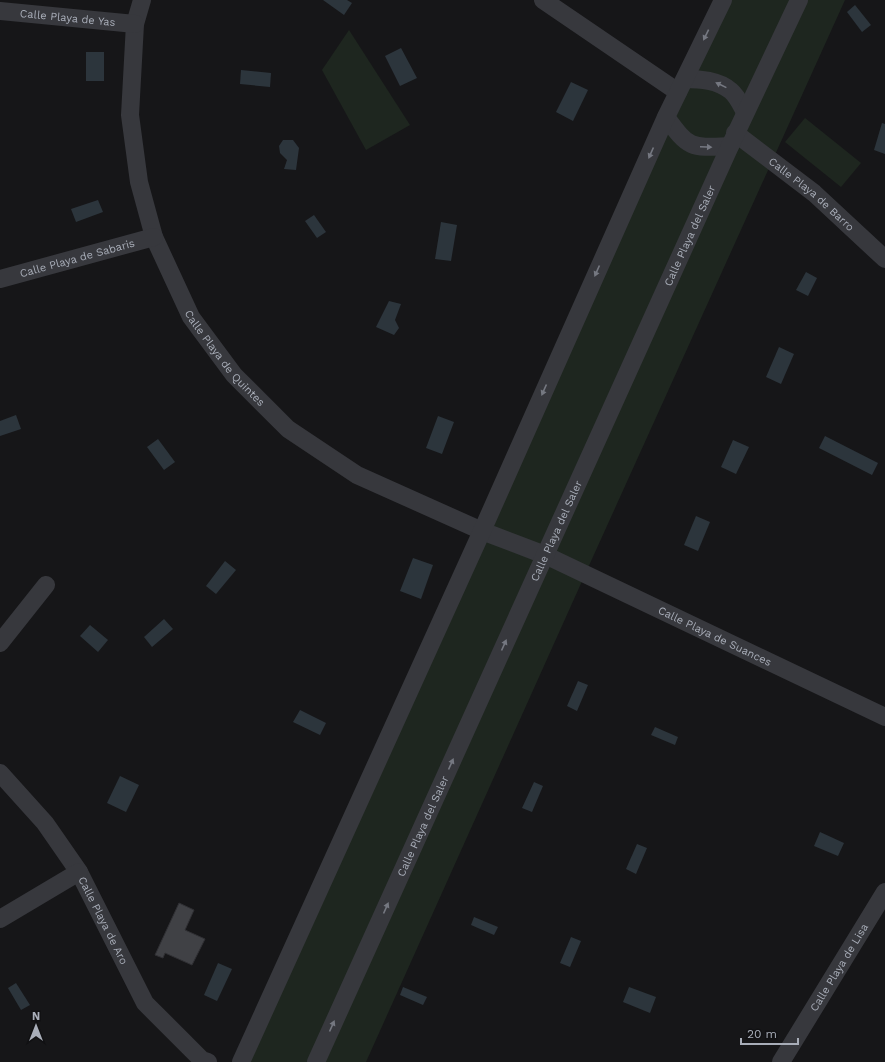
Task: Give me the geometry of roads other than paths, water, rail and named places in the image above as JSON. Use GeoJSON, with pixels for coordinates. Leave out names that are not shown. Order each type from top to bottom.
{"type":"FeatureCollection","features":[{"type":"Feature","properties":{"kind":"street","name":"Calle Playa de Quintes"},"geometry":{"type":"LineString","coordinates":[[142,0],[135,24],[130,115],[139,182],[154,238],[191,316],[234,375],[288,429],[357,475],[482,530],[545,555]]}},
{"type":"Feature","properties":{"kind":"street"},"geometry":{"type":"LineString","coordinates":[[542,0],[681,86]]}},
{"type":"Feature","properties":{"kind":"street"},"geometry":{"type":"LineString","coordinates":[[241,1062],[482,530],[666,117],[723,0]]}},
{"type":"Feature","properties":{"kind":"street","name":"Calle Playa del Saler"},"geometry":{"type":"LineString","coordinates":[[316,1062],[732,140],[799,0]]}},
{"type":"Feature","properties":{"kind":"street","name":"Calle Playa de Yas"},"geometry":{"type":"LineString","coordinates":[[0,11],[135,24]]}},
{"type":"Feature","properties":{"kind":"street"},"geometry":{"type":"LineString","coordinates":[[681,86],[698,79],[718,83],[731,91],[745,112]]}},
{"type":"Feature","properties":{"kind":"street"},"geometry":{"type":"LineString","coordinates":[[666,117],[679,135],[690,144],[702,147],[732,140]]}},
{"type":"Feature","properties":{"kind":"street","name":"Calle Playa de Barro"},"geometry":{"type":"LineString","coordinates":[[732,140],[814,193],[885,259]]}},
{"type":"Feature","properties":{"kind":"street","name":"Calle Playa de Sabaris"},"geometry":{"type":"LineString","coordinates":[[0,279],[154,238]]}},
{"type":"Feature","properties":{"kind":"street","name":"Calle Playa de Suances"},"geometry":{"type":"LineString","coordinates":[[545,555],[885,717]]}},
{"type":"Feature","properties":{"kind":"street"},"geometry":{"type":"LineString","coordinates":[[0,643],[46,585]]}},
{"type":"Feature","properties":{"kind":"street","name":"Calle Playa de Aro"},"geometry":{"type":"LineString","coordinates":[[0,773],[45,823],[79,872],[145,1003],[202,1060],[208,1062]]}},
{"type":"Feature","properties":{"kind":"street"},"geometry":{"type":"LineString","coordinates":[[0,920],[79,872]]}},
{"type":"Feature","properties":{"kind":"street","name":"Calle Playa de Lisa"},"geometry":{"type":"LineString","coordinates":[[780,1062],[885,892]]}}]}
